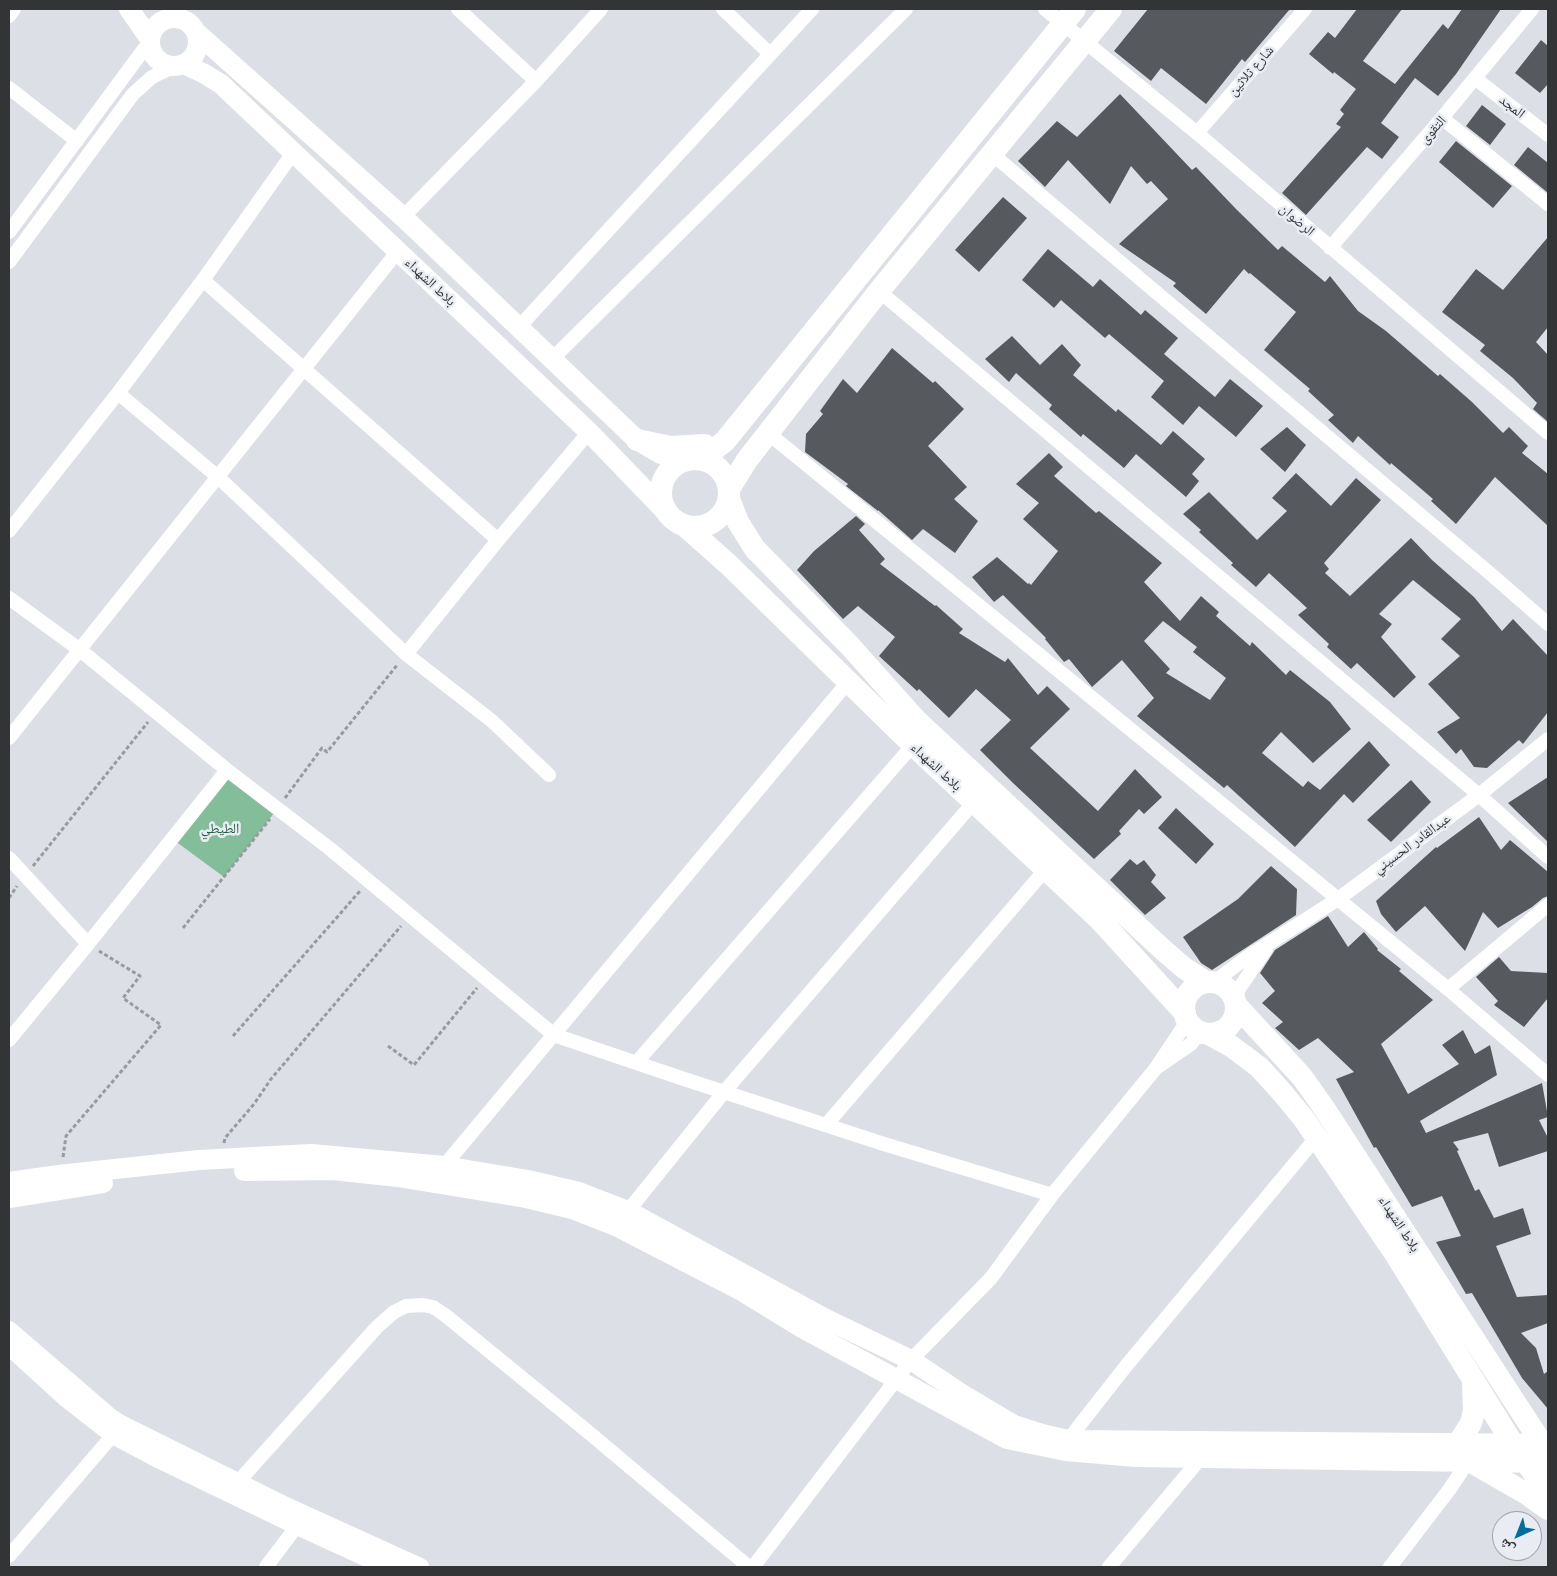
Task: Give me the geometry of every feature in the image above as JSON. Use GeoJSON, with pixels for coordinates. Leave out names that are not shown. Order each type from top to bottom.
{"type":"FeatureCollection","features":[{"type":"Feature","properties":{"kind":"main road"},"geometry":{"type":"LineString","coordinates":[[129,9],[150,40]]}},
{"type":"Feature","properties":{"kind":"main road"},"geometry":{"type":"LineString","coordinates":[[1068,17],[725,441],[694,459],[678,463],[670,469],[664,477],[661,486],[661,496],[663,506],[676,520],[694,527],[703,526],[720,516],[726,508],[729,494],[747,460],[879,290],[1111,9]]}},
{"type":"Feature","properties":{"kind":"main road"},"geometry":{"type":"LineString","coordinates":[[168,13],[187,22],[197,33],[197,48],[189,61],[179,65],[169,65],[157,59],[151,48],[150,40],[155,26],[166,19],[168,13]]}},
{"type":"Feature","properties":{"kind":"main road","name":"بلاط الشهداء"},"geometry":{"type":"LineString","coordinates":[[197,33],[403,217],[637,440],[661,454],[694,459]]}},
{"type":"Feature","properties":{"kind":"main road","name":"بلاط الشهداء"},"geometry":{"type":"LineString","coordinates":[[179,65],[203,72],[221,84],[589,432],[676,520],[715,552],[913,745],[1100,920],[1195,1025],[1231,1046],[1259,1067],[1304,1119],[1396,1255],[1481,1370],[1544,1449]]}},
{"type":"Feature","properties":{"kind":"main road"},"geometry":{"type":"LineString","coordinates":[[637,440],[654,444],[689,447],[725,441]]}},
{"type":"Feature","properties":{"kind":"main road"},"geometry":{"type":"LineString","coordinates":[[725,441],[731,452],[747,460]]}},
{"type":"Feature","properties":{"kind":"main road"},"geometry":{"type":"LineString","coordinates":[[694,459],[717,466],[723,473],[729,494]]}},
{"type":"Feature","properties":{"kind":"main road","name":"بلاط الشهداء"},"geometry":{"type":"LineString","coordinates":[[729,494],[732,511],[755,549],[843,639],[916,720],[1161,948],[1184,968],[1210,982]]}},
{"type":"Feature","properties":{"kind":"main road"},"geometry":{"type":"LineString","coordinates":[[715,552],[724,541],[736,534],[744,533]]}},
{"type":"Feature","properties":{"kind":"main road"},"geometry":{"type":"LineString","coordinates":[[1210,982],[1222,984],[1228,989],[1235,1000],[1236,1014],[1232,1022],[1226,1029],[1218,1033],[1195,1025],[1184,1004],[1191,990],[1210,982]]}},
{"type":"Feature","properties":{"kind":"main road","name":"بلاط الشهداء"},"geometry":{"type":"LineString","coordinates":[[1235,1000],[1302,1077],[1324,1108],[1481,1370]]}},
{"type":"Feature","properties":{"kind":"main road"},"geometry":{"type":"LineString","coordinates":[[9,1182],[221,1158],[311,1154],[444,1166],[560,1186],[588,1195],[628,1212],[824,1318],[911,1360],[962,1394],[1014,1425],[1068,1440],[1466,1457],[1513,1444],[1544,1449]]}},
{"type":"Feature","properties":{"kind":"main road"},"geometry":{"type":"LineString","coordinates":[[9,1198],[134,1179],[258,1170],[333,1170],[398,1177],[526,1198],[572,1209],[618,1227],[740,1290],[802,1328],[1007,1439],[1066,1451],[1136,1457],[1200,1459],[1466,1457],[1544,1449]]}},
{"type":"Feature","properties":{"kind":"main road"},"geometry":{"type":"LineString","coordinates":[[1481,1370],[1513,1444]]}},
{"type":"Feature","properties":{"kind":"main road"},"geometry":{"type":"LineString","coordinates":[[1466,1457],[1481,1370]]}},
{"type":"Feature","properties":{"kind":"main road"},"geometry":{"type":"LineString","coordinates":[[1544,1449],[1548,1493]]}},
{"type":"Feature","properties":{"kind":"main road"},"geometry":{"type":"LineString","coordinates":[[1466,1457],[1528,1494],[1548,1509]]}},
{"type":"Feature","properties":{"kind":"street"},"geometry":{"type":"LineString","coordinates":[[9,16],[14,9]]}},
{"type":"Feature","properties":{"kind":"street"},"geometry":{"type":"LineString","coordinates":[[458,9],[536,81]]}},
{"type":"Feature","properties":{"kind":"street"},"geometry":{"type":"LineString","coordinates":[[403,217],[536,81],[601,9]]}},
{"type":"Feature","properties":{"kind":"street"},"geometry":{"type":"LineString","coordinates":[[723,9],[770,53]]}},
{"type":"Feature","properties":{"kind":"street"},"geometry":{"type":"LineString","coordinates":[[519,327],[812,9]]}},
{"type":"Feature","properties":{"kind":"street"},"geometry":{"type":"LineString","coordinates":[[552,359],[906,9]]}},
{"type":"Feature","properties":{"kind":"street","name":"الرضوان"},"geometry":{"type":"LineString","coordinates":[[1045,9],[1068,17],[1084,42],[1197,133],[1548,433]]}},
{"type":"Feature","properties":{"kind":"street","name":"شارع ثلاثين"},"geometry":{"type":"LineString","coordinates":[[1197,133],[1305,9]]}},
{"type":"Feature","properties":{"kind":"street","name":"التقوى"},"geometry":{"type":"LineString","coordinates":[[1330,248],[1476,79],[1532,9]]}},
{"type":"Feature","properties":{"kind":"street"},"geometry":{"type":"LineString","coordinates":[[9,232],[150,40]]}},
{"type":"Feature","properties":{"kind":"street"},"geometry":{"type":"LineString","coordinates":[[9,262],[133,94],[141,85],[163,71],[179,65]]}},
{"type":"Feature","properties":{"kind":"street"},"geometry":{"type":"LineString","coordinates":[[125,75],[129,74],[137,78],[141,85]]}},
{"type":"Feature","properties":{"kind":"street","name":"المجد"},"geometry":{"type":"LineString","coordinates":[[1476,79],[1548,135]]}},
{"type":"Feature","properties":{"kind":"street"},"geometry":{"type":"LineString","coordinates":[[9,88],[77,140]]}},
{"type":"Feature","properties":{"kind":"street"},"geometry":{"type":"LineString","coordinates":[[1442,118],[1548,204]]}},
{"type":"Feature","properties":{"kind":"street"},"geometry":{"type":"LineString","coordinates":[[9,531],[118,393],[203,280],[293,153]]}},
{"type":"Feature","properties":{"kind":"street"},"geometry":{"type":"LineString","coordinates":[[992,154],[1548,624]]}},
{"type":"Feature","properties":{"kind":"street"},"geometry":{"type":"LineString","coordinates":[[9,738],[398,252]]}},
{"type":"Feature","properties":{"kind":"street"},"geometry":{"type":"LineString","coordinates":[[203,280],[498,540]]}},
{"type":"Feature","properties":{"kind":"street"},"geometry":{"type":"LineString","coordinates":[[879,290],[1479,795],[1548,857]]}},
{"type":"Feature","properties":{"kind":"street"},"geometry":{"type":"LineString","coordinates":[[118,393],[218,477],[406,654],[492,722],[549,775]]}},
{"type":"Feature","properties":{"kind":"street"},"geometry":{"type":"LineString","coordinates":[[406,654],[498,540],[589,432]]}},
{"type":"Feature","properties":{"kind":"street"},"geometry":{"type":"LineString","coordinates":[[768,433],[1448,989],[1548,1075]]}},
{"type":"Feature","properties":{"kind":"street"},"geometry":{"type":"LineString","coordinates":[[9,598],[80,650],[227,770],[278,808],[554,1034],[826,1126],[1052,1195]]}},
{"type":"Feature","properties":{"kind":"street"},"geometry":{"type":"LineString","coordinates":[[444,1166],[848,682]]}},
{"type":"Feature","properties":{"kind":"street","name":"عبدالقادر الحسيني"},"geometry":{"type":"LineString","coordinates":[[1210,982],[1338,899],[1479,795],[1548,739]]}},
{"type":"Feature","properties":{"kind":"street"},"geometry":{"type":"LineString","coordinates":[[636,1063],[913,745]]}},
{"type":"Feature","properties":{"kind":"street"},"geometry":{"type":"LineString","coordinates":[[9,1040],[227,770]]}},
{"type":"Feature","properties":{"kind":"street"},"geometry":{"type":"LineString","coordinates":[[628,1212],[724,1092],[974,802]]}},
{"type":"Feature","properties":{"kind":"street"},"geometry":{"type":"LineString","coordinates":[[9,858],[88,944]]}},
{"type":"Feature","properties":{"kind":"street"},"geometry":{"type":"LineString","coordinates":[[826,1126],[1046,869]]}},
{"type":"Feature","properties":{"kind":"street"},"geometry":{"type":"LineString","coordinates":[[1448,989],[1548,905]]}},
{"type":"Feature","properties":{"kind":"street","name":"عبدالقادر الحسيني"},"geometry":{"type":"LineString","coordinates":[[1235,1000],[1270,943]]}},
{"type":"Feature","properties":{"kind":"street"},"geometry":{"type":"LineString","coordinates":[[753,1567],[898,1380],[911,1360],[991,1278],[1052,1195],[1156,1068],[1195,1025]]}},
{"type":"Feature","properties":{"kind":"street"},"geometry":{"type":"LineString","coordinates":[[1068,1440],[1126,1366],[1316,1138]]}},
{"type":"Feature","properties":{"kind":"street"},"geometry":{"type":"LineString","coordinates":[[238,1482],[377,1327],[394,1312],[406,1306],[423,1305],[433,1307],[445,1315],[749,1567]]}},
{"type":"Feature","properties":{"kind":"street"},"geometry":{"type":"LineString","coordinates":[[9,1330],[110,1417],[121,1424],[297,1511],[420,1567]]}},
{"type":"Feature","properties":{"kind":"street"},"geometry":{"type":"LineString","coordinates":[[9,1346],[67,1399],[113,1435],[160,1460],[387,1567]]}},
{"type":"Feature","properties":{"kind":"street"},"geometry":{"type":"LineString","coordinates":[[9,1556],[113,1435]]}},
{"type":"Feature","properties":{"kind":"street"},"geometry":{"type":"LineString","coordinates":[[1390,1567],[1449,1490],[1466,1457]]}},
{"type":"Feature","properties":{"kind":"street"},"geometry":{"type":"LineString","coordinates":[[1109,1567],[1200,1459]]}},
{"type":"Feature","properties":{"kind":"street"},"geometry":{"type":"LineString","coordinates":[[266,1567],[297,1526]]}},
{"type":"Feature","properties":{"kind":"path"},"geometry":{"type":"LineString","coordinates":[[183,928],[278,808],[322,748],[327,752],[406,654]]}},
{"type":"Feature","properties":{"kind":"path"},"geometry":{"type":"LineString","coordinates":[[25,876],[157,712]]}},
{"type":"Feature","properties":{"kind":"path"},"geometry":{"type":"LineString","coordinates":[[233,1036],[369,881]]}},
{"type":"Feature","properties":{"kind":"path"},"geometry":{"type":"LineString","coordinates":[[221,1158],[225,1138],[254,1104],[270,1079],[411,915]]}},
{"type":"Feature","properties":{"kind":"path"},"geometry":{"type":"LineString","coordinates":[[59,1175],[66,1136],[161,1025],[123,998],[140,976],[88,944]]}},
{"type":"Feature","properties":{"kind":"path"},"geometry":{"type":"LineString","coordinates":[[388,1046],[414,1065],[486,978]]}},
{"type":"Feature","properties":{"kind":"green space","name":"الطيطي"},"geometry":{"type":"Polygon","coordinates":[[[227,770],[278,808],[224,877],[171,838],[227,770]]]}},
{"type":"Feature","properties":{"kind":"building"},"geometry":{"type":"Polygon","coordinates":[[[1148,9],[1290,9],[1245,62],[1242,59],[1206,104],[1161,68],[1151,81],[1114,51],[1148,9]]]}},
{"type":"Feature","properties":{"kind":"building"},"geometry":{"type":"Polygon","coordinates":[[[1357,9],[1402,9],[1363,61],[1395,84],[1443,24],[1448,29],[1462,9],[1501,9],[1456,74],[1438,96],[1415,78],[1381,123],[1399,137],[1382,159],[1367,147],[1306,215],[1282,193],[1341,127],[1336,124],[1344,114],[1340,110],[1356,89],[1334,72],[1333,74],[1309,54],[1328,32],[1335,38],[1357,9]]]}},
{"type":"Feature","properties":{"kind":"building"},"geometry":{"type":"Polygon","coordinates":[[[1541,40],[1548,46],[1548,84],[1540,93],[1515,73],[1541,40]]]}},
{"type":"Feature","properties":{"kind":"building"},"geometry":{"type":"Polygon","coordinates":[[[1120,94],[1192,170],[1196,167],[1278,250],[1282,246],[1325,282],[1330,276],[1358,311],[1386,331],[1438,376],[1440,374],[1503,433],[1509,427],[1528,446],[1522,453],[1548,474],[1548,526],[1495,477],[1456,524],[1431,501],[1433,499],[1391,463],[1390,465],[1358,436],[1353,443],[1328,420],[1334,415],[1308,391],[1310,389],[1264,350],[1296,312],[1250,273],[1244,269],[1206,314],[1173,286],[1176,283],[1119,244],[1168,199],[1151,181],[1147,184],[1131,166],[1110,204],[1068,160],[1045,187],[1018,161],[1057,121],[1077,137],[1120,94]]]}},
{"type":"Feature","properties":{"kind":"building"},"geometry":{"type":"Polygon","coordinates":[[[1482,105],[1506,124],[1490,145],[1466,126],[1482,105]]]}},
{"type":"Feature","properties":{"kind":"building"},"geometry":{"type":"Polygon","coordinates":[[[1456,141],[1512,186],[1493,208],[1439,162],[1456,141]]]}},
{"type":"Feature","properties":{"kind":"building"},"geometry":{"type":"Polygon","coordinates":[[[1528,147],[1548,163],[1548,193],[1514,165],[1528,147]]]}},
{"type":"Feature","properties":{"kind":"building"},"geometry":{"type":"Polygon","coordinates":[[[1003,197],[1027,218],[979,272],[955,250],[1003,197]]]}},
{"type":"Feature","properties":{"kind":"building"},"geometry":{"type":"Polygon","coordinates":[[[1548,237],[1548,327],[1536,342],[1548,355],[1548,422],[1533,409],[1537,403],[1513,378],[1480,351],[1485,345],[1442,312],[1476,269],[1503,290],[1548,237]]]}},
{"type":"Feature","properties":{"kind":"building"},"geometry":{"type":"Polygon","coordinates":[[[1048,249],[1093,287],[1100,279],[1141,315],[1145,310],[1178,338],[1164,354],[1215,397],[1230,379],[1263,406],[1236,437],[1199,406],[1183,425],[1151,397],[1164,381],[1109,334],[1105,338],[1061,300],[1054,308],[1022,280],[1048,249]]]}},
{"type":"Feature","properties":{"kind":"building"},"geometry":{"type":"Polygon","coordinates":[[[1012,336],[1040,365],[1062,344],[1081,365],[1073,375],[1116,412],[1118,409],[1161,445],[1173,431],[1205,459],[1192,474],[1199,481],[1186,497],[1136,454],[1124,468],[1083,434],[1081,437],[1049,409],[1052,405],[1016,373],[1009,382],[985,359],[1012,336]]]}},
{"type":"Feature","properties":{"kind":"building"},"geometry":{"type":"Polygon","coordinates":[[[892,348],[933,383],[935,381],[964,409],[928,446],[967,487],[954,499],[978,521],[955,553],[923,529],[912,540],[878,510],[846,486],[848,484],[805,452],[806,434],[823,414],[820,411],[843,379],[857,393],[892,348]]]}},
{"type":"Feature","properties":{"kind":"building"},"geometry":{"type":"Polygon","coordinates":[[[1287,427],[1306,445],[1285,472],[1260,449],[1287,427]]]}},
{"type":"Feature","properties":{"kind":"building"},"geometry":{"type":"Polygon","coordinates":[[[1049,453],[1063,467],[1054,476],[1096,513],[1099,511],[1162,563],[1144,582],[1180,621],[1201,596],[1219,612],[1216,616],[1250,646],[1252,642],[1286,675],[1290,670],[1330,702],[1351,729],[1313,763],[1281,732],[1262,753],[1303,787],[1308,781],[1320,790],[1369,741],[1390,765],[1353,803],[1344,794],[1295,847],[1227,785],[1224,788],[1137,716],[1154,698],[1122,660],[1092,687],[1069,659],[1064,662],[1046,638],[1003,595],[994,602],[972,577],[997,557],[1031,585],[1058,551],[1023,519],[1039,503],[1016,484],[1049,453]],[[1163,621],[1144,641],[1170,669],[1166,673],[1210,700],[1226,678],[1193,652],[1197,647],[1163,621]]]}},
{"type":"Feature","properties":{"kind":"building"},"geometry":{"type":"Polygon","coordinates":[[[1296,473],[1331,506],[1356,478],[1381,500],[1324,563],[1329,569],[1325,573],[1350,596],[1411,538],[1432,560],[1474,597],[1502,631],[1513,619],[1548,656],[1548,712],[1523,744],[1519,740],[1487,768],[1474,767],[1461,749],[1456,754],[1437,732],[1460,718],[1428,684],[1460,656],[1441,639],[1461,619],[1413,580],[1379,614],[1392,624],[1381,637],[1416,677],[1394,698],[1357,663],[1351,669],[1327,647],[1329,644],[1298,615],[1307,608],[1269,573],[1256,587],[1231,565],[1233,563],[1199,532],[1201,530],[1183,514],[1209,492],[1257,540],[1287,511],[1272,498],[1296,473]]]}},
{"type":"Feature","properties":{"kind":"building"},"geometry":{"type":"Polygon","coordinates":[[[856,516],[865,524],[859,530],[885,559],[880,564],[936,605],[963,629],[959,633],[1005,662],[1008,658],[1038,695],[1047,686],[1070,709],[1030,748],[1098,811],[1135,769],[1162,797],[1144,814],[1139,809],[1119,831],[1121,834],[1094,859],[980,750],[1011,720],[976,689],[949,718],[919,689],[917,691],[879,656],[895,637],[858,606],[843,619],[797,570],[814,551],[856,516]]]}},
{"type":"Feature","properties":{"kind":"building"},"geometry":{"type":"Polygon","coordinates":[[[1548,777],[1548,842],[1508,803],[1548,777]]]}},
{"type":"Feature","properties":{"kind":"building"},"geometry":{"type":"Polygon","coordinates":[[[1411,780],[1431,802],[1391,842],[1367,820],[1411,780]]]}},
{"type":"Feature","properties":{"kind":"building"},"geometry":{"type":"Polygon","coordinates":[[[1176,808],[1214,844],[1196,864],[1158,828],[1176,808]]]}},
{"type":"Feature","properties":{"kind":"building"},"geometry":{"type":"Polygon","coordinates":[[[1479,817],[1501,850],[1510,840],[1548,872],[1548,896],[1498,928],[1483,912],[1465,951],[1425,906],[1396,932],[1381,914],[1376,901],[1436,847],[1479,817]]]}},
{"type":"Feature","properties":{"kind":"building"},"geometry":{"type":"Polygon","coordinates":[[[1130,859],[1137,865],[1144,860],[1156,875],[1151,882],[1166,898],[1145,915],[1110,880],[1130,859]]]}},
{"type":"Feature","properties":{"kind":"building"},"geometry":{"type":"Polygon","coordinates":[[[1271,866],[1297,889],[1296,915],[1212,970],[1201,963],[1183,937],[1238,899],[1271,866]]]}},
{"type":"Feature","properties":{"kind":"building"},"geometry":{"type":"Polygon","coordinates":[[[1328,916],[1348,947],[1364,932],[1377,950],[1401,969],[1399,971],[1433,1000],[1381,1044],[1408,1094],[1459,1064],[1442,1045],[1463,1030],[1475,1054],[1490,1045],[1497,1075],[1420,1121],[1426,1133],[1542,1083],[1548,1117],[1539,1120],[1548,1138],[1548,1151],[1499,1167],[1488,1133],[1453,1142],[1459,1150],[1457,1151],[1475,1191],[1479,1189],[1494,1218],[1523,1208],[1531,1234],[1496,1246],[1517,1297],[1548,1295],[1548,1323],[1521,1333],[1536,1348],[1544,1374],[1548,1371],[1548,1409],[1522,1378],[1472,1293],[1466,1294],[1436,1242],[1461,1236],[1442,1196],[1412,1207],[1376,1147],[1374,1148],[1336,1079],[1354,1072],[1318,1038],[1299,1050],[1275,1028],[1283,1022],[1262,1003],[1275,991],[1260,973],[1275,950],[1328,916]]]}},
{"type":"Feature","properties":{"kind":"building"},"geometry":{"type":"Polygon","coordinates":[[[1499,957],[1511,971],[1548,973],[1548,998],[1524,1027],[1494,1005],[1498,1001],[1476,977],[1499,957]]]}}]}
